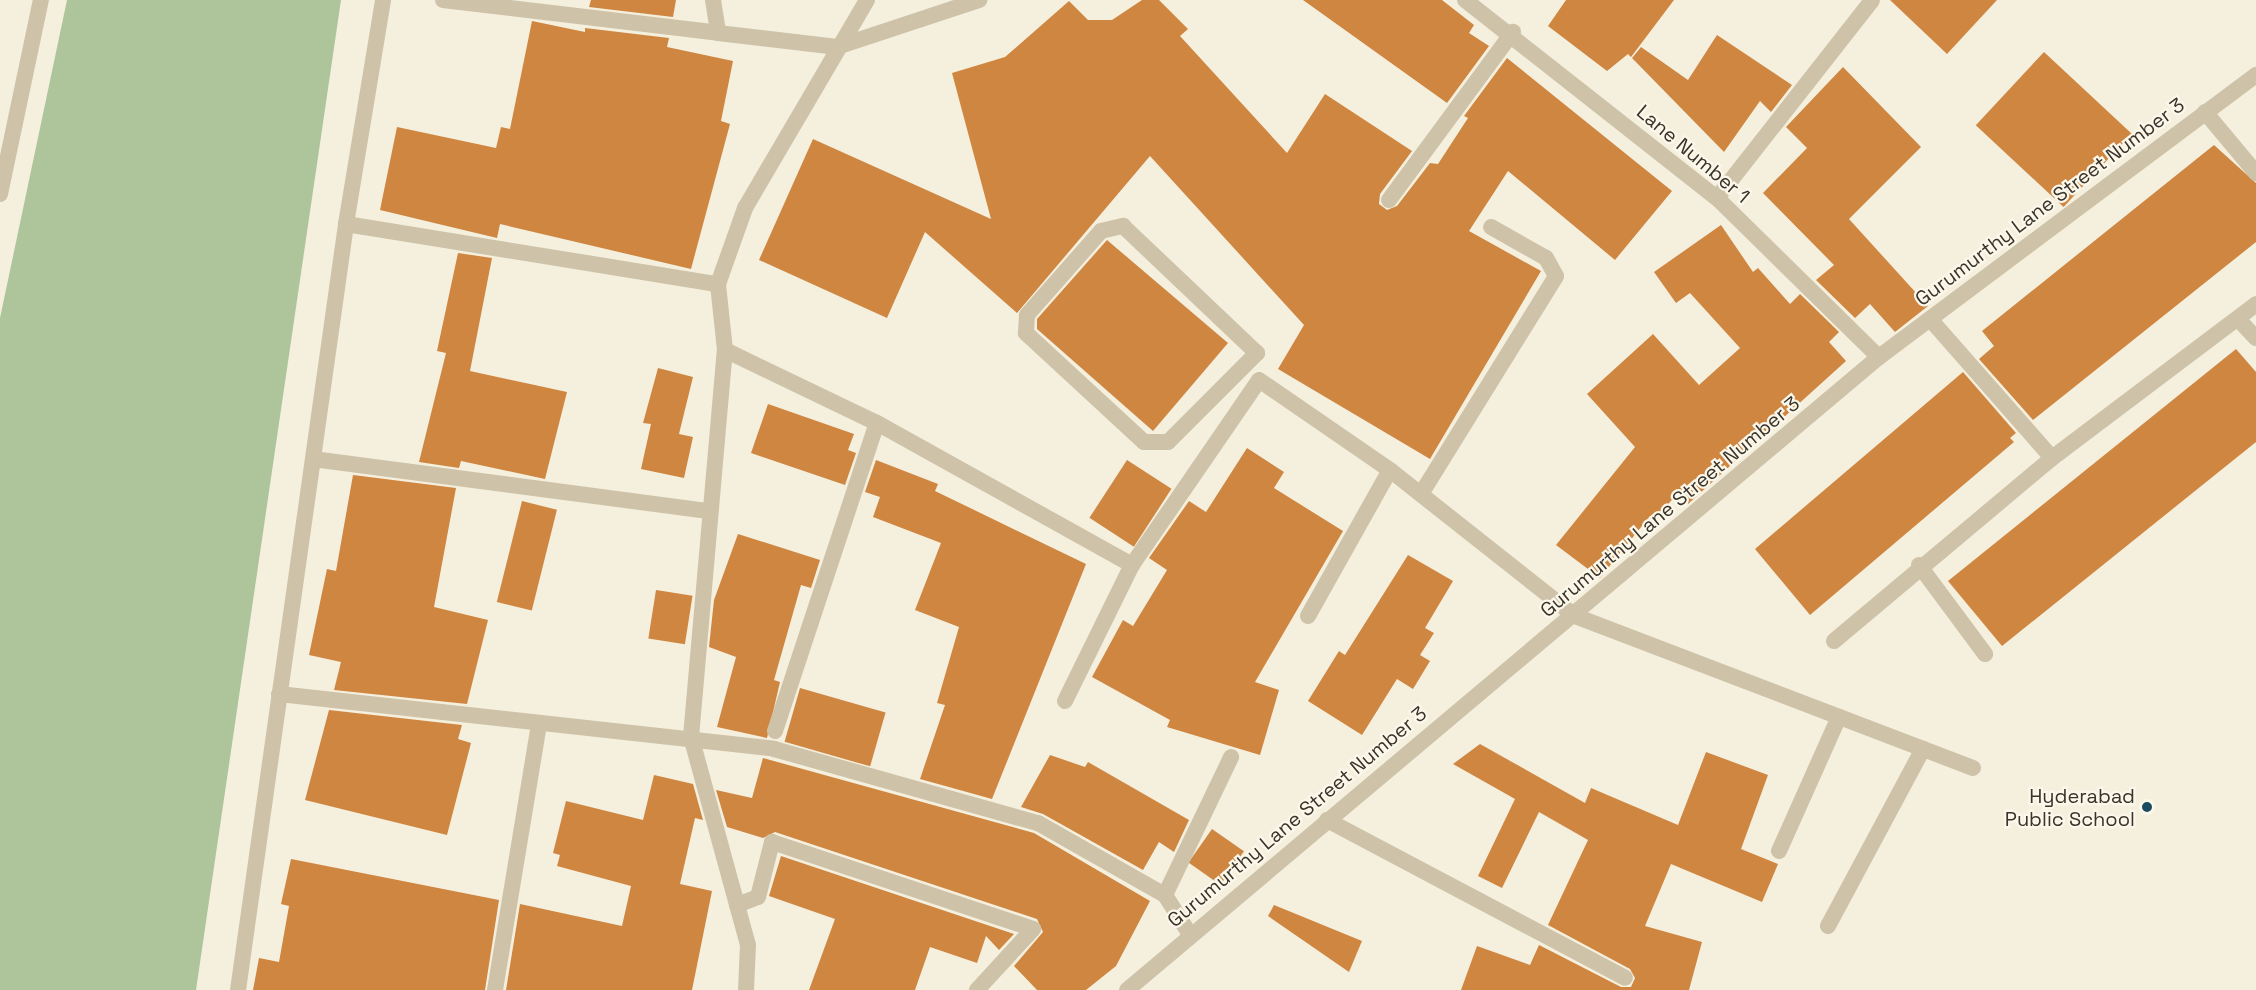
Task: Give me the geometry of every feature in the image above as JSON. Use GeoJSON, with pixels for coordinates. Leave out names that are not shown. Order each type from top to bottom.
{"type":"FeatureCollection","features":[{"type":"Feature","properties":{"kind":"street"},"geometry":{"type":"LineString","coordinates":[[0,194],[41,0]]}},
{"type":"Feature","properties":{"kind":"street"},"geometry":{"type":"LineString","coordinates":[[238,990],[346,224],[383,0]]}},
{"type":"Feature","properties":{"kind":"street"},"geometry":{"type":"LineString","coordinates":[[443,0],[837,47],[979,0]]}},
{"type":"Feature","properties":{"kind":"street"},"geometry":{"type":"LineString","coordinates":[[713,0],[718,33]]}},
{"type":"Feature","properties":{"kind":"street"},"geometry":{"type":"LineString","coordinates":[[746,990],[748,945],[691,737],[709,511],[725,350],[718,284],[745,208],[837,47],[867,0]]}},
{"type":"Feature","properties":{"kind":"street","name":"Lane Number 1"},"geometry":{"type":"LineString","coordinates":[[1465,0],[1513,32],[1717,198],[1879,357]]}},
{"type":"Feature","properties":{"kind":"street"},"geometry":{"type":"LineString","coordinates":[[1717,198],[1872,0]]}},
{"type":"Feature","properties":{"kind":"street"},"geometry":{"type":"LineString","coordinates":[[1389,200],[1513,32]]}},
{"type":"Feature","properties":{"kind":"street","name":"Gurumurthy Lane Street Number 3"},"geometry":{"type":"LineString","coordinates":[[1127,990],[1189,933],[1575,616],[1879,357],[2256,75]]}},
{"type":"Feature","properties":{"kind":"street"},"geometry":{"type":"LineString","coordinates":[[2205,112],[2256,173]]}},
{"type":"Feature","properties":{"kind":"street"},"geometry":{"type":"LineString","coordinates":[[346,224],[718,284]]}},
{"type":"Feature","properties":{"kind":"street"},"geometry":{"type":"LineString","coordinates":[[1123,226],[1257,353],[1247,363],[1168,442],[1144,442],[1026,333],[1027,315],[1101,231],[1123,226]]}},
{"type":"Feature","properties":{"kind":"street"},"geometry":{"type":"LineString","coordinates":[[1420,494],[1556,276],[1546,258],[1491,227]]}},
{"type":"Feature","properties":{"kind":"street"},"geometry":{"type":"LineString","coordinates":[[1834,641],[1919,566],[2052,458],[2239,320],[2256,304]]}},
{"type":"Feature","properties":{"kind":"street"},"geometry":{"type":"LineString","coordinates":[[1930,319],[2052,458]]}},
{"type":"Feature","properties":{"kind":"street"},"geometry":{"type":"LineString","coordinates":[[2239,320],[2256,339]]}},
{"type":"Feature","properties":{"kind":"street"},"geometry":{"type":"LineString","coordinates":[[725,350],[877,423],[1132,565]]}},
{"type":"Feature","properties":{"kind":"street"},"geometry":{"type":"LineString","coordinates":[[1247,363],[1259,380],[1390,470],[1575,616],[1973,768]]}},
{"type":"Feature","properties":{"kind":"street"},"geometry":{"type":"LineString","coordinates":[[1065,701],[1132,565],[1259,380]]}},
{"type":"Feature","properties":{"kind":"street"},"geometry":{"type":"LineString","coordinates":[[775,731],[877,423]]}},
{"type":"Feature","properties":{"kind":"street"},"geometry":{"type":"LineString","coordinates":[[314,459],[709,511]]}},
{"type":"Feature","properties":{"kind":"street"},"geometry":{"type":"LineString","coordinates":[[1308,616],[1390,470]]}},
{"type":"Feature","properties":{"kind":"street"},"geometry":{"type":"LineString","coordinates":[[1919,566],[1985,654]]}},
{"type":"Feature","properties":{"kind":"street"},"geometry":{"type":"LineString","coordinates":[[279,694],[539,724],[691,737],[774,749],[1038,823],[1165,895],[1189,933]]}},
{"type":"Feature","properties":{"kind":"street"},"geometry":{"type":"LineString","coordinates":[[1779,851],[1839,717]]}},
{"type":"Feature","properties":{"kind":"street"},"geometry":{"type":"LineString","coordinates":[[495,990],[539,724]]}},
{"type":"Feature","properties":{"kind":"street"},"geometry":{"type":"LineString","coordinates":[[1828,926],[1923,749]]}},
{"type":"Feature","properties":{"kind":"street"},"geometry":{"type":"LineString","coordinates":[[1165,895],[1231,757]]}},
{"type":"Feature","properties":{"kind":"street"},"geometry":{"type":"LineString","coordinates":[[1328,820],[1625,978]]}},
{"type":"Feature","properties":{"kind":"street"},"geometry":{"type":"LineString","coordinates":[[737,905],[758,897],[772,842],[1033,929],[977,990]]}},
{"type":"Feature","properties":{"kind":"green space"},"geometry":{"type":"Polygon","coordinates":[[[67,0],[341,0],[196,990],[0,990],[0,318],[67,0]]]}},
{"type":"Feature","properties":{"kind":"building"},"geometry":{"type":"Polygon","coordinates":[[[591,0],[676,0],[673,17],[589,7],[591,0]]]}},
{"type":"Feature","properties":{"kind":"building"},"geometry":{"type":"Polygon","coordinates":[[[1142,0],[1159,0],[1188,29],[1180,36],[1287,153],[1325,94],[1412,151],[1380,194],[1379,204],[1387,210],[1397,206],[1430,163],[1438,164],[1468,118],[1464,116],[1507,58],[1672,191],[1615,260],[1508,171],[1469,231],[1541,271],[1430,459],[1278,369],[1304,325],[1150,156],[1017,313],[925,232],[887,318],[759,260],[813,139],[991,219],[952,73],[1005,57],[1069,1],[1088,20],[1112,20],[1142,0]]]}},
{"type":"Feature","properties":{"kind":"building"},"geometry":{"type":"Polygon","coordinates":[[[1303,0],[1442,0],[1474,25],[1469,33],[1489,46],[1447,103],[1303,0]]]}},
{"type":"Feature","properties":{"kind":"building"},"geometry":{"type":"Polygon","coordinates":[[[1566,0],[1674,0],[1631,57],[1628,54],[1607,71],[1548,26],[1566,0]]]}},
{"type":"Feature","properties":{"kind":"building"},"geometry":{"type":"Polygon","coordinates":[[[1890,0],[1997,0],[1947,54],[1890,0]]]}},
{"type":"Feature","properties":{"kind":"building"},"geometry":{"type":"Polygon","coordinates":[[[532,21],[585,32],[585,28],[669,38],[667,47],[733,61],[721,121],[730,124],[691,269],[500,224],[497,238],[380,210],[397,127],[496,148],[501,127],[510,129],[532,21]]]}},
{"type":"Feature","properties":{"kind":"building"},"geometry":{"type":"Polygon","coordinates":[[[1717,35],[1792,85],[1771,112],[1760,101],[1724,152],[1632,58],[1641,47],[1688,80],[1717,35]]]}},
{"type":"Feature","properties":{"kind":"building"},"geometry":{"type":"Polygon","coordinates":[[[2044,52],[2132,134],[2064,207],[1976,125],[2044,52]]]}},
{"type":"Feature","properties":{"kind":"building"},"geometry":{"type":"Polygon","coordinates":[[[1843,67],[1921,147],[1849,219],[1928,306],[1895,332],[1870,304],[1855,318],[1816,280],[1834,265],[1763,193],[1807,148],[1786,127],[1843,67]]]}},
{"type":"Feature","properties":{"kind":"building"},"geometry":{"type":"Polygon","coordinates":[[[2214,145],[2256,183],[2256,242],[2033,420],[1979,359],[1994,346],[1982,331],[2214,145]]]}},
{"type":"Feature","properties":{"kind":"building"},"geometry":{"type":"Polygon","coordinates":[[[1721,225],[1753,272],[1758,268],[1790,304],[1800,294],[1839,332],[1829,342],[1846,361],[1688,504],[1678,493],[1654,520],[1650,516],[1600,578],[1556,545],[1635,447],[1587,394],[1653,334],[1699,385],[1740,348],[1690,293],[1676,303],[1654,272],[1721,225]]]}},
{"type":"Feature","properties":{"kind":"building"},"geometry":{"type":"Polygon","coordinates":[[[1107,240],[1228,343],[1153,431],[1037,329],[1037,319],[1107,240]]]}},
{"type":"Feature","properties":{"kind":"building"},"geometry":{"type":"Polygon","coordinates":[[[458,253],[492,258],[470,371],[567,392],[545,479],[461,461],[459,468],[419,462],[446,353],[437,351],[458,253]]]}},
{"type":"Feature","properties":{"kind":"building"},"geometry":{"type":"Polygon","coordinates":[[[2236,349],[2256,372],[2256,442],[2002,646],[1948,581],[2236,349]]]}},
{"type":"Feature","properties":{"kind":"building"},"geometry":{"type":"Polygon","coordinates":[[[658,368],[693,377],[679,434],[693,437],[684,478],[641,469],[651,424],[643,423],[658,368]]]}},
{"type":"Feature","properties":{"kind":"building"},"geometry":{"type":"Polygon","coordinates":[[[1963,372],[2016,433],[2010,438],[2014,442],[1810,615],[1755,549],[1963,372]]]}},
{"type":"Feature","properties":{"kind":"building"},"geometry":{"type":"Polygon","coordinates":[[[768,404],[854,434],[848,450],[856,453],[845,485],[751,453],[768,404]]]}},
{"type":"Feature","properties":{"kind":"building"},"geometry":{"type":"Polygon","coordinates":[[[1247,448],[1284,472],[1274,488],[1343,531],[1255,682],[1279,690],[1260,755],[1167,727],[1170,720],[1092,677],[1123,620],[1133,626],[1167,570],[1149,558],[1189,501],[1206,512],[1247,448]]]}},
{"type":"Feature","properties":{"kind":"building"},"geometry":{"type":"Polygon","coordinates":[[[876,460],[938,484],[935,491],[1086,564],[992,799],[920,779],[945,705],[937,703],[959,627],[915,610],[941,543],[873,517],[880,497],[865,492],[876,460]]]}},
{"type":"Feature","properties":{"kind":"building"},"geometry":{"type":"Polygon","coordinates":[[[1127,460],[1171,489],[1134,547],[1089,518],[1127,460]]]}},
{"type":"Feature","properties":{"kind":"building"},"geometry":{"type":"Polygon","coordinates":[[[353,475],[456,488],[434,607],[488,620],[467,704],[334,690],[341,662],[309,655],[327,569],[336,571],[353,475]]]}},
{"type":"Feature","properties":{"kind":"building"},"geometry":{"type":"Polygon","coordinates":[[[522,501],[557,510],[532,611],[497,602],[522,501]]]}},
{"type":"Feature","properties":{"kind":"building"},"geometry":{"type":"Polygon","coordinates":[[[738,534],[820,560],[811,588],[801,585],[774,680],[780,682],[767,738],[717,727],[736,657],[709,647],[714,600],[738,534]]]}},
{"type":"Feature","properties":{"kind":"building"},"geometry":{"type":"Polygon","coordinates":[[[1408,555],[1453,581],[1425,628],[1434,633],[1420,655],[1430,661],[1413,689],[1397,679],[1362,735],[1308,701],[1339,651],[1345,655],[1408,555]]]}},
{"type":"Feature","properties":{"kind":"building"},"geometry":{"type":"Polygon","coordinates":[[[656,590],[693,596],[685,644],[648,638],[656,590]]]}},
{"type":"Feature","properties":{"kind":"building"},"geometry":{"type":"Polygon","coordinates":[[[800,688],[886,713],[870,766],[785,742],[800,688]]]}},
{"type":"Feature","properties":{"kind":"building"},"geometry":{"type":"Polygon","coordinates":[[[329,710],[462,725],[458,739],[471,743],[447,835],[305,800],[329,710]]]}},
{"type":"Feature","properties":{"kind":"building"},"geometry":{"type":"Polygon","coordinates":[[[1480,744],[1585,803],[1591,788],[1678,825],[1706,752],[1768,775],[1741,849],[1778,864],[1762,902],[1671,864],[1645,926],[1702,942],[1689,990],[1461,990],[1477,946],[1530,965],[1539,945],[1621,987],[1631,987],[1635,978],[1630,969],[1548,925],[1588,840],[1539,812],[1502,888],[1478,876],[1515,799],[1453,764],[1480,744]]]}},
{"type":"Feature","properties":{"kind":"building"},"geometry":{"type":"Polygon","coordinates":[[[1050,755],[1085,767],[1088,762],[1189,820],[1174,852],[1159,842],[1143,870],[1043,814],[1021,807],[1050,755]]]}},
{"type":"Feature","properties":{"kind":"building"},"geometry":{"type":"Polygon","coordinates":[[[763,758],[1034,833],[1150,901],[1116,966],[1086,990],[1037,990],[1014,966],[1043,932],[1037,919],[775,832],[763,838],[727,827],[716,790],[752,798],[763,758]]]}},
{"type":"Feature","properties":{"kind":"building"},"geometry":{"type":"Polygon","coordinates":[[[654,775],[693,784],[703,820],[695,818],[680,884],[712,891],[692,990],[506,990],[520,904],[622,926],[631,886],[557,866],[560,855],[553,853],[566,801],[643,820],[654,775]]]}},
{"type":"Feature","properties":{"kind":"building"},"geometry":{"type":"Polygon","coordinates":[[[1212,829],[1244,851],[1220,885],[1188,863],[1212,829]]]}},
{"type":"Feature","properties":{"kind":"building"},"geometry":{"type":"Polygon","coordinates":[[[781,856],[1014,934],[999,950],[986,936],[977,963],[930,947],[915,990],[809,990],[835,919],[769,896],[781,856]]]}},
{"type":"Feature","properties":{"kind":"building"},"geometry":{"type":"Polygon","coordinates":[[[291,859],[499,900],[485,990],[253,990],[259,958],[279,962],[289,906],[281,904],[291,859]]]}},
{"type":"Feature","properties":{"kind":"building"},"geometry":{"type":"Polygon","coordinates":[[[1274,905],[1362,941],[1349,972],[1268,916],[1274,905]]]}},
{"type":"Feature","properties":{"kind":"place","name":"Hyderabad Public School"},"geometry":{"type":"Point","coordinates":[2147,807]}}]}
